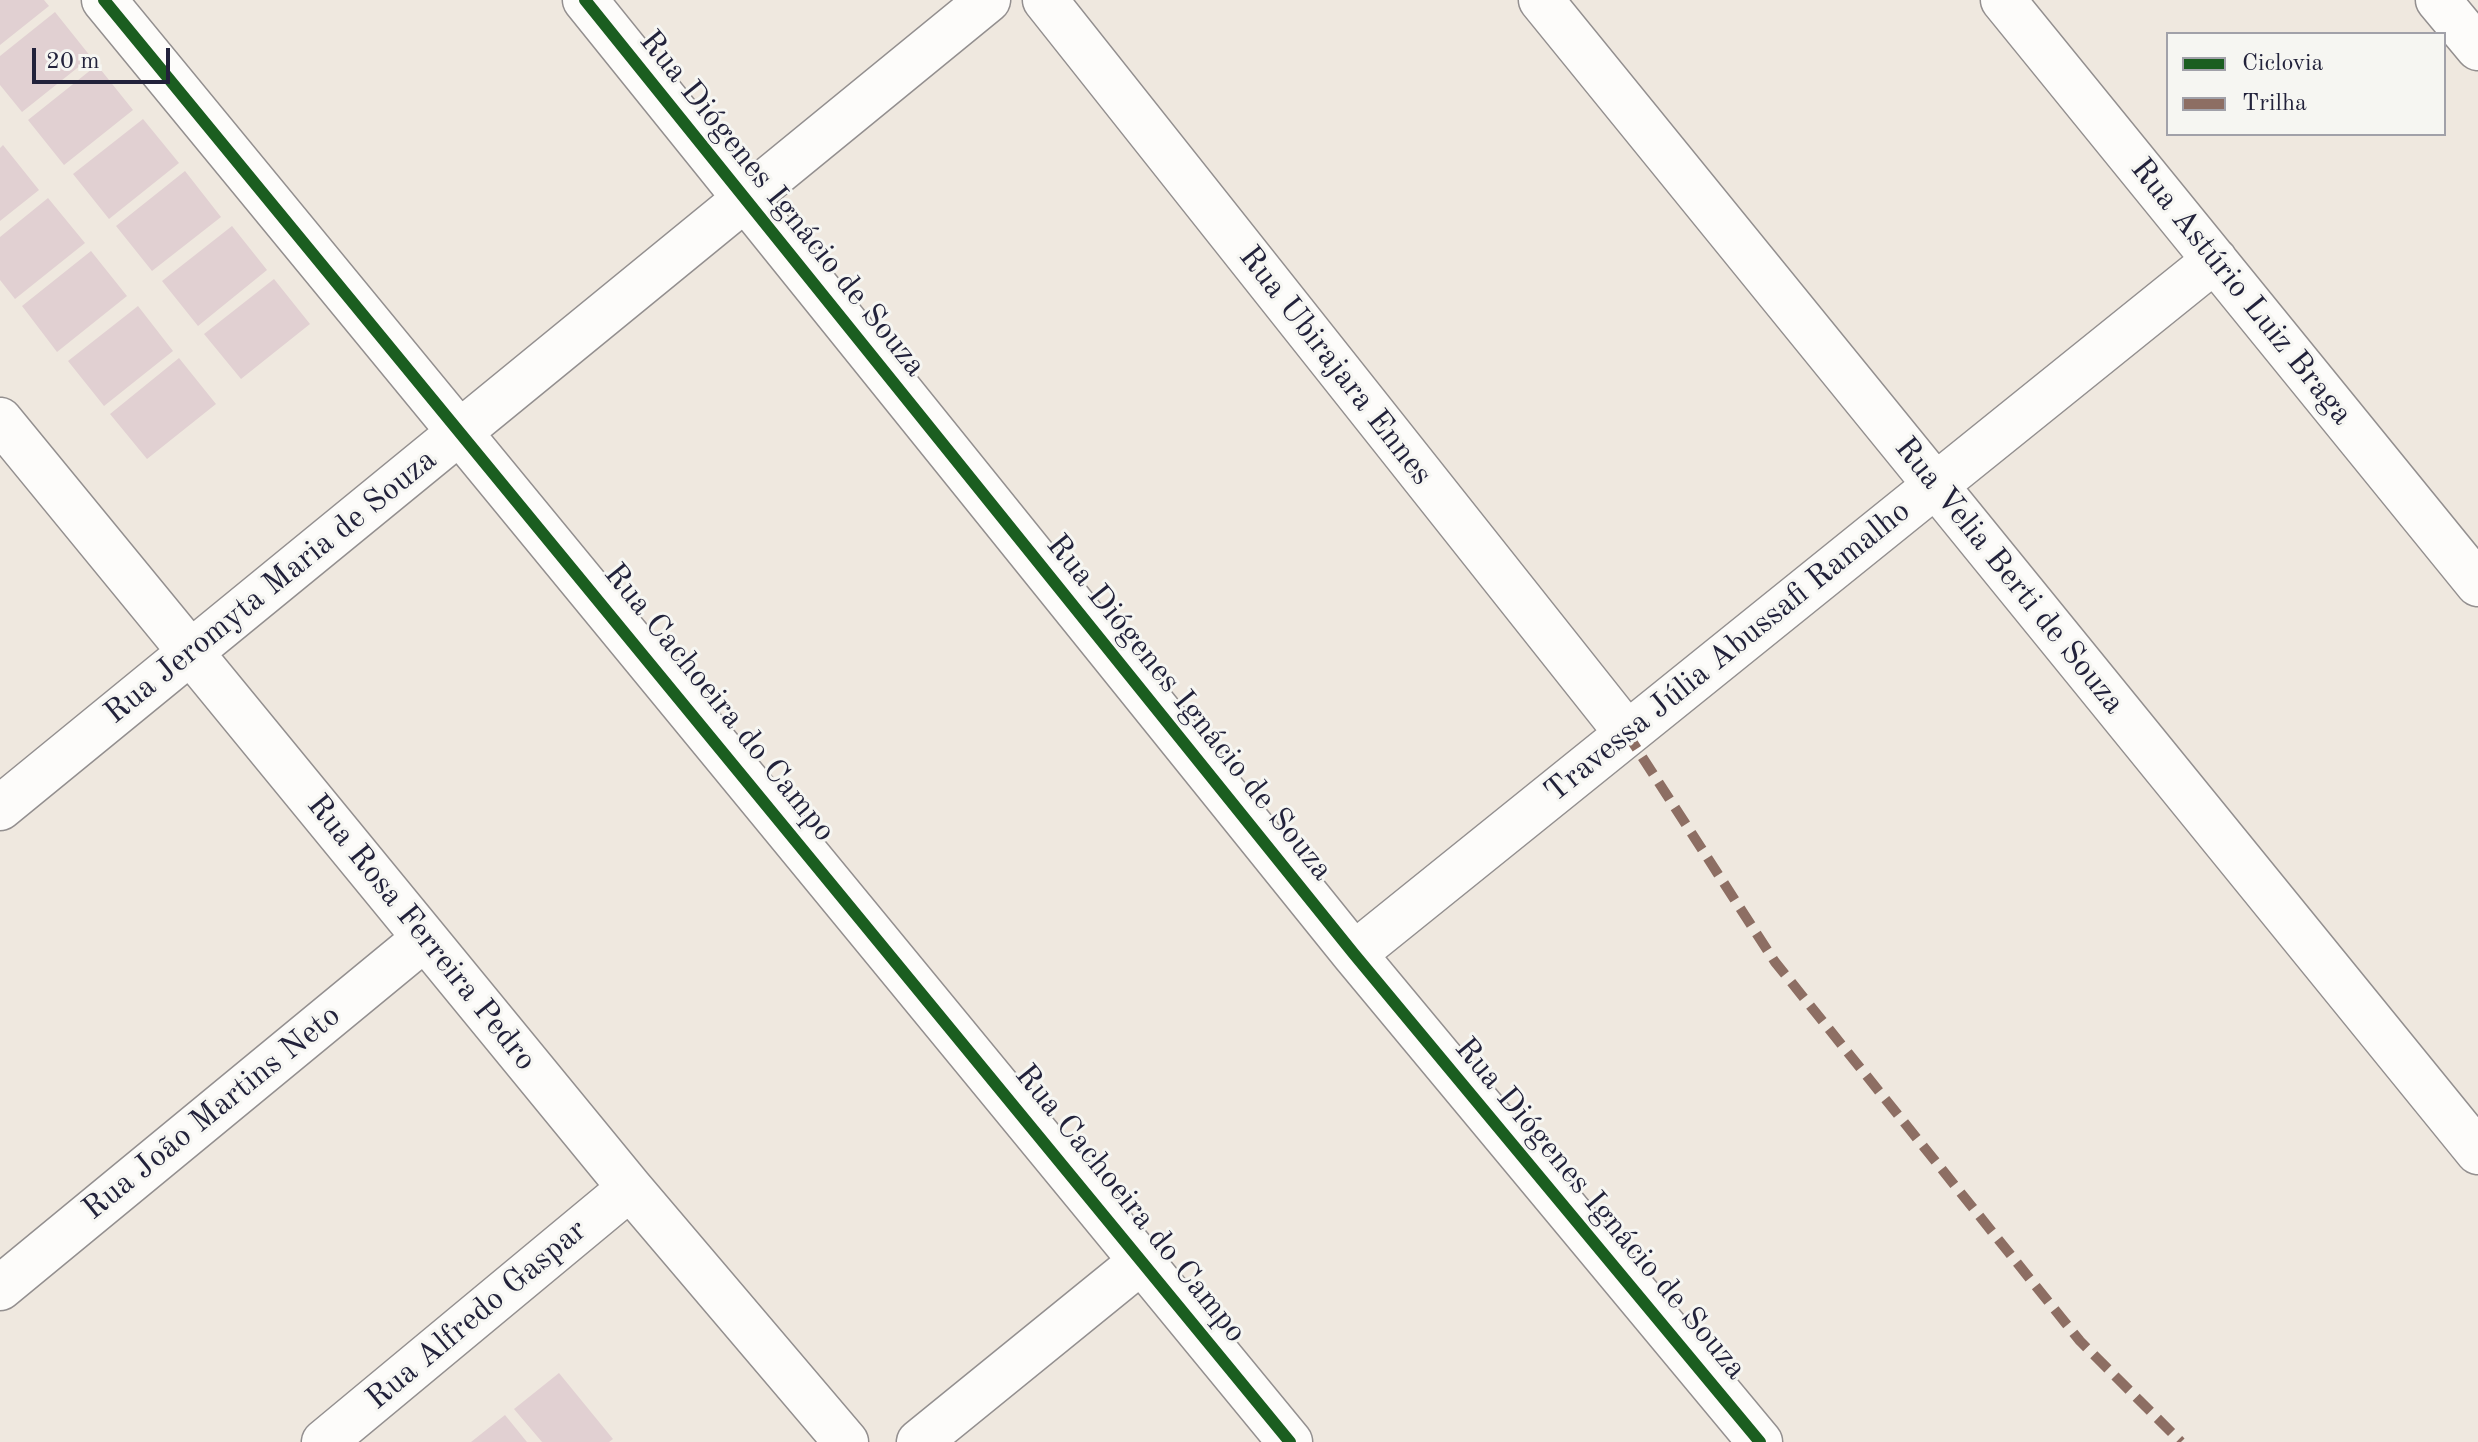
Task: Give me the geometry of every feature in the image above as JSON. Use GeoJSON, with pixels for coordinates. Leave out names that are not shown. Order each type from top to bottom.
{"type":"FeatureCollection","features":[{"type":"Feature","properties":{"kind":"street","name":"Rua Cachoeira do Campo"},"geometry":{"type":"LineString","coordinates":[[104,0],[1290,1442]]}},
{"type":"Feature","properties":{"kind":"street","name":"Rua Diógenes Ignácio de Souza"},"geometry":{"type":"LineString","coordinates":[[585,0],[1354,954],[1760,1442]]}},
{"type":"Feature","properties":{"kind":"street","name":"Rua Jeromyta Maria de Souza"},"geometry":{"type":"LineString","coordinates":[[0,808],[988,0]]}},
{"type":"Feature","properties":{"kind":"street","name":"Rua Ubirajara Ennes"},"geometry":{"type":"LineString","coordinates":[[1045,0],[1626,732]]}},
{"type":"Feature","properties":{"kind":"street","name":"Rua Velia Berti de Souza"},"geometry":{"type":"LineString","coordinates":[[1541,0],[2478,1152]]}},
{"type":"Feature","properties":{"kind":"street","name":"Rua Astúrio Luiz Braga"},"geometry":{"type":"LineString","coordinates":[[2003,0],[2478,584]]}},
{"type":"Feature","properties":{"kind":"street"},"geometry":{"type":"LineString","coordinates":[[2438,0],[2478,48]]}},
{"type":"Feature","properties":{"kind":"street","name":"Travessa Júlia Abussafi Ramalho"},"geometry":{"type":"LineString","coordinates":[[1354,954],[2215,260]]}},
{"type":"Feature","properties":{"kind":"street","name":"Rua Rosa Ferreira Pedro"},"geometry":{"type":"LineString","coordinates":[[0,420],[630,1188],[846,1442]]}},
{"type":"Feature","properties":{"kind":"street","name":"Rua João Martins Neto"},"geometry":{"type":"LineString","coordinates":[[0,1288],[425,938]]}},
{"type":"Feature","properties":{"kind":"street","name":"Rua Alfredo Gaspar"},"geometry":{"type":"LineString","coordinates":[[324,1442],[630,1188]]}},
{"type":"Feature","properties":{"kind":"street"},"geometry":{"type":"LineString","coordinates":[[919,1442],[1143,1260]]}},
{"type":"Feature","properties":{"kind":"building"},"geometry":{"type":"Polygon","coordinates":[[[0,0],[44,0],[49,6],[0,45],[0,0]]]}},
{"type":"Feature","properties":{"kind":"building"},"geometry":{"type":"Polygon","coordinates":[[[55,12],[91,57],[22,112],[0,85],[0,56],[55,12]]]}},
{"type":"Feature","properties":{"kind":"building"},"geometry":{"type":"Polygon","coordinates":[[[97,65],[133,110],[64,165],[28,120],[97,65]]]}},
{"type":"Feature","properties":{"kind":"building"},"geometry":{"type":"Polygon","coordinates":[[[143,119],[179,163],[109,219],[73,174],[143,119]]]}},
{"type":"Feature","properties":{"kind":"building"},"geometry":{"type":"Polygon","coordinates":[[[3,145],[39,190],[0,221],[0,148],[3,145]]]}},
{"type":"Feature","properties":{"kind":"building"},"geometry":{"type":"Polygon","coordinates":[[[185,171],[221,217],[152,271],[116,226],[185,171]]]}},
{"type":"Feature","properties":{"kind":"building"},"geometry":{"type":"Polygon","coordinates":[[[48,198],[85,243],[15,299],[0,280],[0,237],[48,198]]]}},
{"type":"Feature","properties":{"kind":"building"},"geometry":{"type":"Polygon","coordinates":[[[232,226],[267,270],[198,326],[162,281],[232,226]]]}},
{"type":"Feature","properties":{"kind":"building"},"geometry":{"type":"Polygon","coordinates":[[[91,251],[127,296],[57,352],[22,306],[91,251]]]}},
{"type":"Feature","properties":{"kind":"building"},"geometry":{"type":"Polygon","coordinates":[[[274,279],[310,324],[241,379],[204,334],[274,279]]]}},
{"type":"Feature","properties":{"kind":"building"},"geometry":{"type":"Polygon","coordinates":[[[138,306],[173,351],[104,406],[68,361],[138,306]]]}},
{"type":"Feature","properties":{"kind":"building"},"geometry":{"type":"Polygon","coordinates":[[[179,358],[216,404],[147,459],[110,414],[179,358]]]}},
{"type":"Feature","properties":{"kind":"building"},"geometry":{"type":"Polygon","coordinates":[[[559,1373],[613,1439],[609,1442],[542,1442],[514,1409],[559,1373]]]}},
{"type":"Feature","properties":{"kind":"building"},"geometry":{"type":"Polygon","coordinates":[[[505,1415],[527,1442],[471,1442],[505,1415]]]}},
{"type":"Feature","properties":{"kind":"marked path"},"geometry":{"type":"LineString","coordinates":[[1626,732],[1775,962],[2080,1341],[2181,1442]]}},
{"type":"Feature","properties":{"kind":"cycle path"},"geometry":{"type":"LineString","coordinates":[[104,0],[1290,1442]]}},
{"type":"Feature","properties":{"kind":"cycle path"},"geometry":{"type":"LineString","coordinates":[[585,0],[1354,954],[1760,1442]]}}]}
